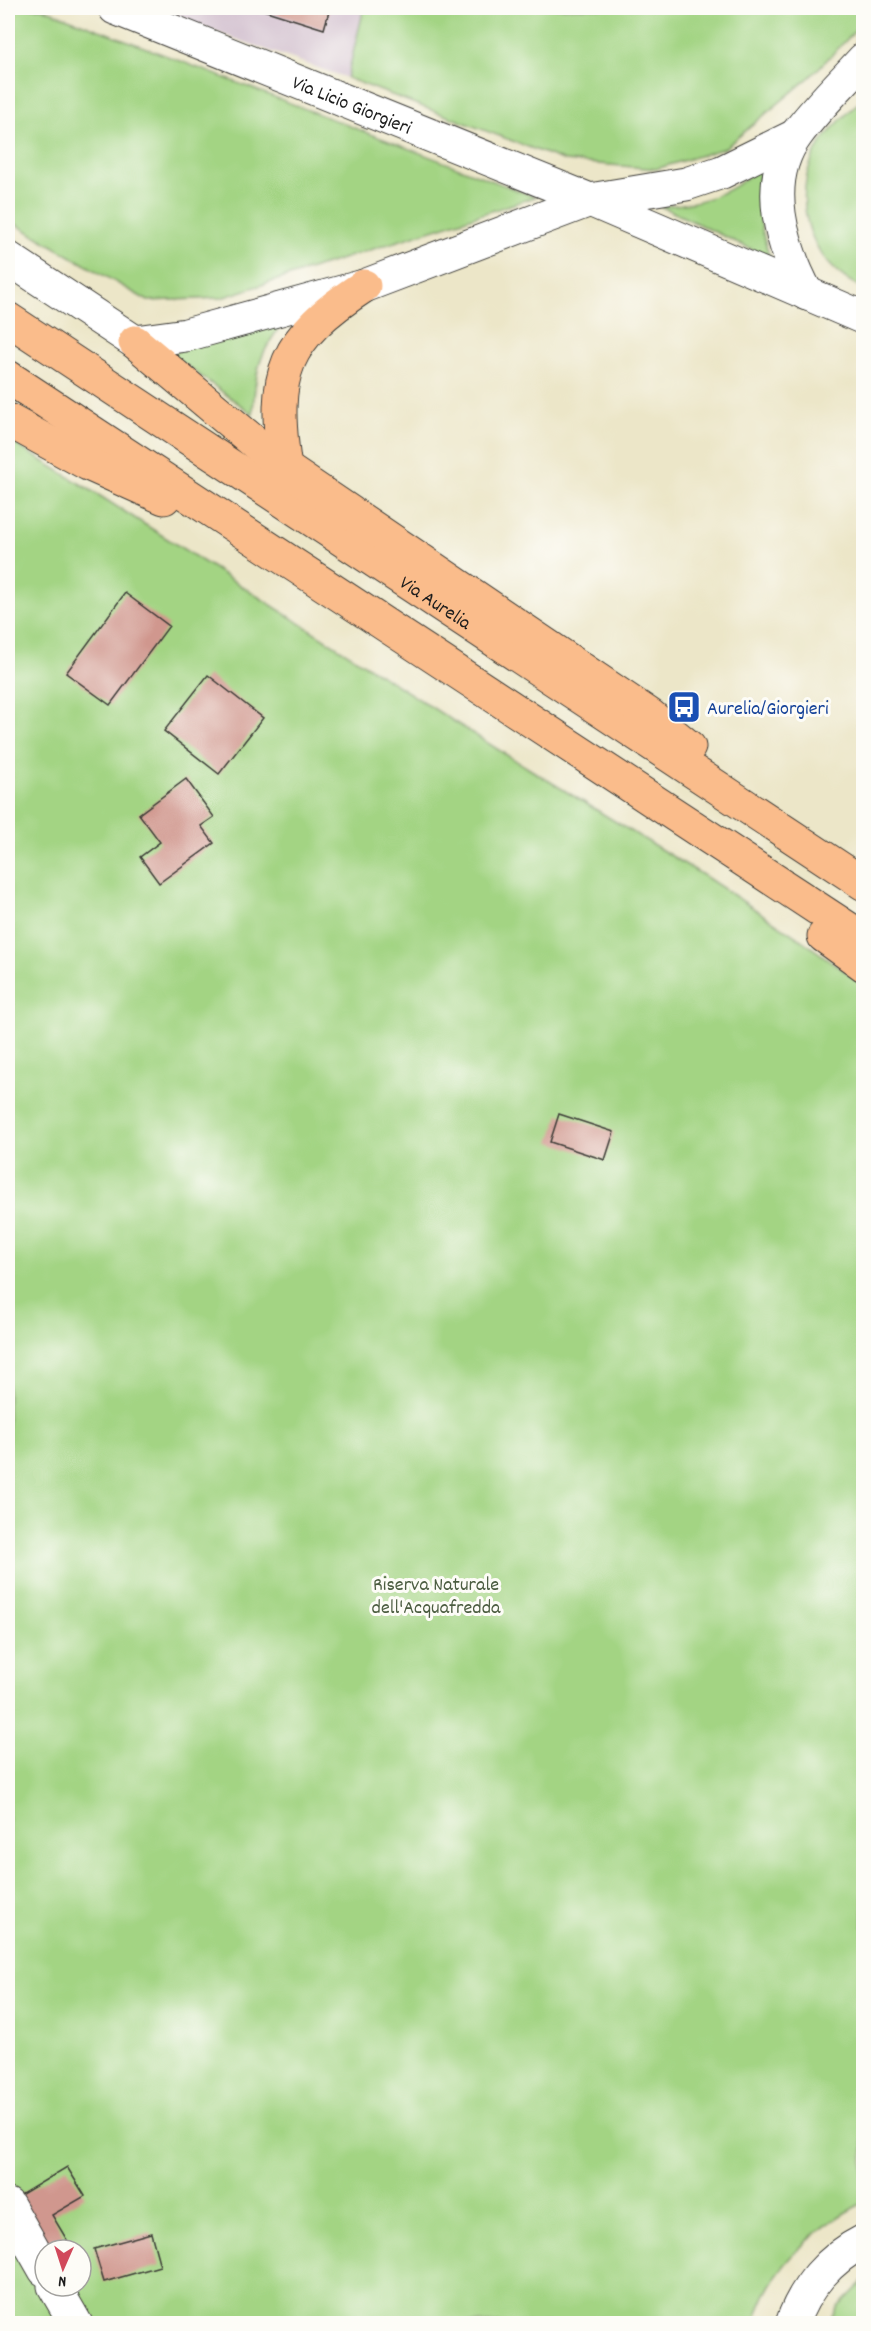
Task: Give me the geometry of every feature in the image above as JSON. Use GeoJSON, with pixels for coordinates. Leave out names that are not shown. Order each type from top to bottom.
{"type":"FeatureCollection","features":[{"type":"Feature","properties":{"kind":"highway"},"geometry":{"type":"LineString","coordinates":[[285,468],[278,402],[287,363],[307,330],[323,315],[364,286]]}},
{"type":"Feature","properties":{"kind":"highway","name":"Via Aurelia"},"geometry":{"type":"LineString","coordinates":[[8,319],[864,884]]}},
{"type":"Feature","properties":{"kind":"highway"},"geometry":{"type":"LineString","coordinates":[[135,342],[285,468],[651,716],[817,853]]}},
{"type":"Feature","properties":{"kind":"highway"},"geometry":{"type":"LineString","coordinates":[[8,376],[232,526],[864,939]]}},
{"type":"Feature","properties":{"kind":"highway"},"geometry":{"type":"LineString","coordinates":[[8,420],[88,464],[232,526]]}},
{"type":"Feature","properties":{"kind":"highway"},"geometry":{"type":"LineString","coordinates":[[617,778],[752,883],[864,965]]}},
{"type":"Feature","properties":{"kind":"street","name":"Via Licio Giorgieri"},"geometry":{"type":"LineString","coordinates":[[115,8],[590,200],[864,318]]}},
{"type":"Feature","properties":{"kind":"street"},"geometry":{"type":"LineString","coordinates":[[807,294],[787,255],[780,223],[780,179],[784,162],[795,136],[864,58]]}},
{"type":"Feature","properties":{"kind":"street"},"geometry":{"type":"LineString","coordinates":[[8,258],[135,342],[186,335],[364,286],[590,200],[686,184],[709,177],[795,136]]}},
{"type":"Feature","properties":{"kind":"street"},"geometry":{"type":"LineString","coordinates":[[8,2205],[33,2249]]}},
{"type":"Feature","properties":{"kind":"street"},"geometry":{"type":"LineString","coordinates":[[792,2324],[801,2302],[819,2276],[834,2260],[864,2241]]}},
{"type":"Feature","properties":{"kind":"street"},"geometry":{"type":"LineString","coordinates":[[61,2298],[76,2324]]}},
{"type":"Feature","properties":{"kind":"shaded area"},"geometry":{"type":"Polygon","coordinates":[[[147,8],[364,8],[347,78],[147,8]]]}},
{"type":"Feature","properties":{"kind":"green space"},"geometry":{"type":"Polygon","coordinates":[[[8,8],[42,8],[535,197],[221,298],[148,301],[8,220],[8,8]]]}},
{"type":"Feature","properties":{"kind":"green space"},"geometry":{"type":"Polygon","coordinates":[[[364,8],[863,8],[864,22],[811,76],[725,148],[656,169],[565,161],[347,78],[364,8]]]}},
{"type":"Feature","properties":{"kind":"green space"},"geometry":{"type":"Polygon","coordinates":[[[863,98],[863,288],[831,266],[819,251],[811,234],[804,196],[807,176],[817,149],[835,125],[863,98]]]}},
{"type":"Feature","properties":{"kind":"green space"},"geometry":{"type":"Polygon","coordinates":[[[761,166],[758,190],[759,213],[770,258],[660,206],[689,203],[715,196],[739,184],[761,166]]]}},
{"type":"Feature","properties":{"kind":"green space"},"geometry":{"type":"Polygon","coordinates":[[[291,313],[272,338],[261,359],[255,383],[253,414],[169,353],[291,313]]]}},
{"type":"Feature","properties":{"kind":"green space","name":"Riserva Naturale dell'Acquafredda"},"geometry":{"type":"Polygon","coordinates":[[[8,440],[97,494],[505,754],[706,877],[800,939],[864,985],[863,2203],[828,2224],[796,2252],[771,2285],[755,2323],[8,2324],[8,440]]]}},
{"type":"Feature","properties":{"kind":"green space"},"geometry":{"type":"Polygon","coordinates":[[[863,2282],[863,2323],[829,2323],[837,2308],[863,2282]]]}},
{"type":"Feature","properties":{"kind":"building"},"geometry":{"type":"Polygon","coordinates":[[[257,8],[330,8],[324,29],[257,8]]]}},
{"type":"Feature","properties":{"kind":"building"},"geometry":{"type":"Polygon","coordinates":[[[125,593],[169,626],[110,705],[66,673],[125,593]]]}},
{"type":"Feature","properties":{"kind":"building"},"geometry":{"type":"Polygon","coordinates":[[[208,675],[263,718],[219,774],[164,731],[208,675]]]}},
{"type":"Feature","properties":{"kind":"building"},"geometry":{"type":"Polygon","coordinates":[[[186,779],[214,817],[201,826],[214,843],[159,883],[140,857],[160,842],[139,814],[186,779]]]}},
{"type":"Feature","properties":{"kind":"building"},"geometry":{"type":"Polygon","coordinates":[[[559,1114],[614,1132],[605,1160],[550,1142],[559,1114]]]}},
{"type":"Feature","properties":{"kind":"building"},"geometry":{"type":"Polygon","coordinates":[[[67,2167],[85,2196],[52,2215],[66,2238],[41,2238],[17,2197],[67,2167]]]}},
{"type":"Feature","properties":{"kind":"building"},"geometry":{"type":"Polygon","coordinates":[[[151,2233],[160,2266],[104,2282],[94,2249],[151,2233]]]}},
{"type":"Feature","properties":{"kind":"place","name":"Aurelia/Giorgieri"},"geometry":{"type":"Point","coordinates":[684,707]}}]}
